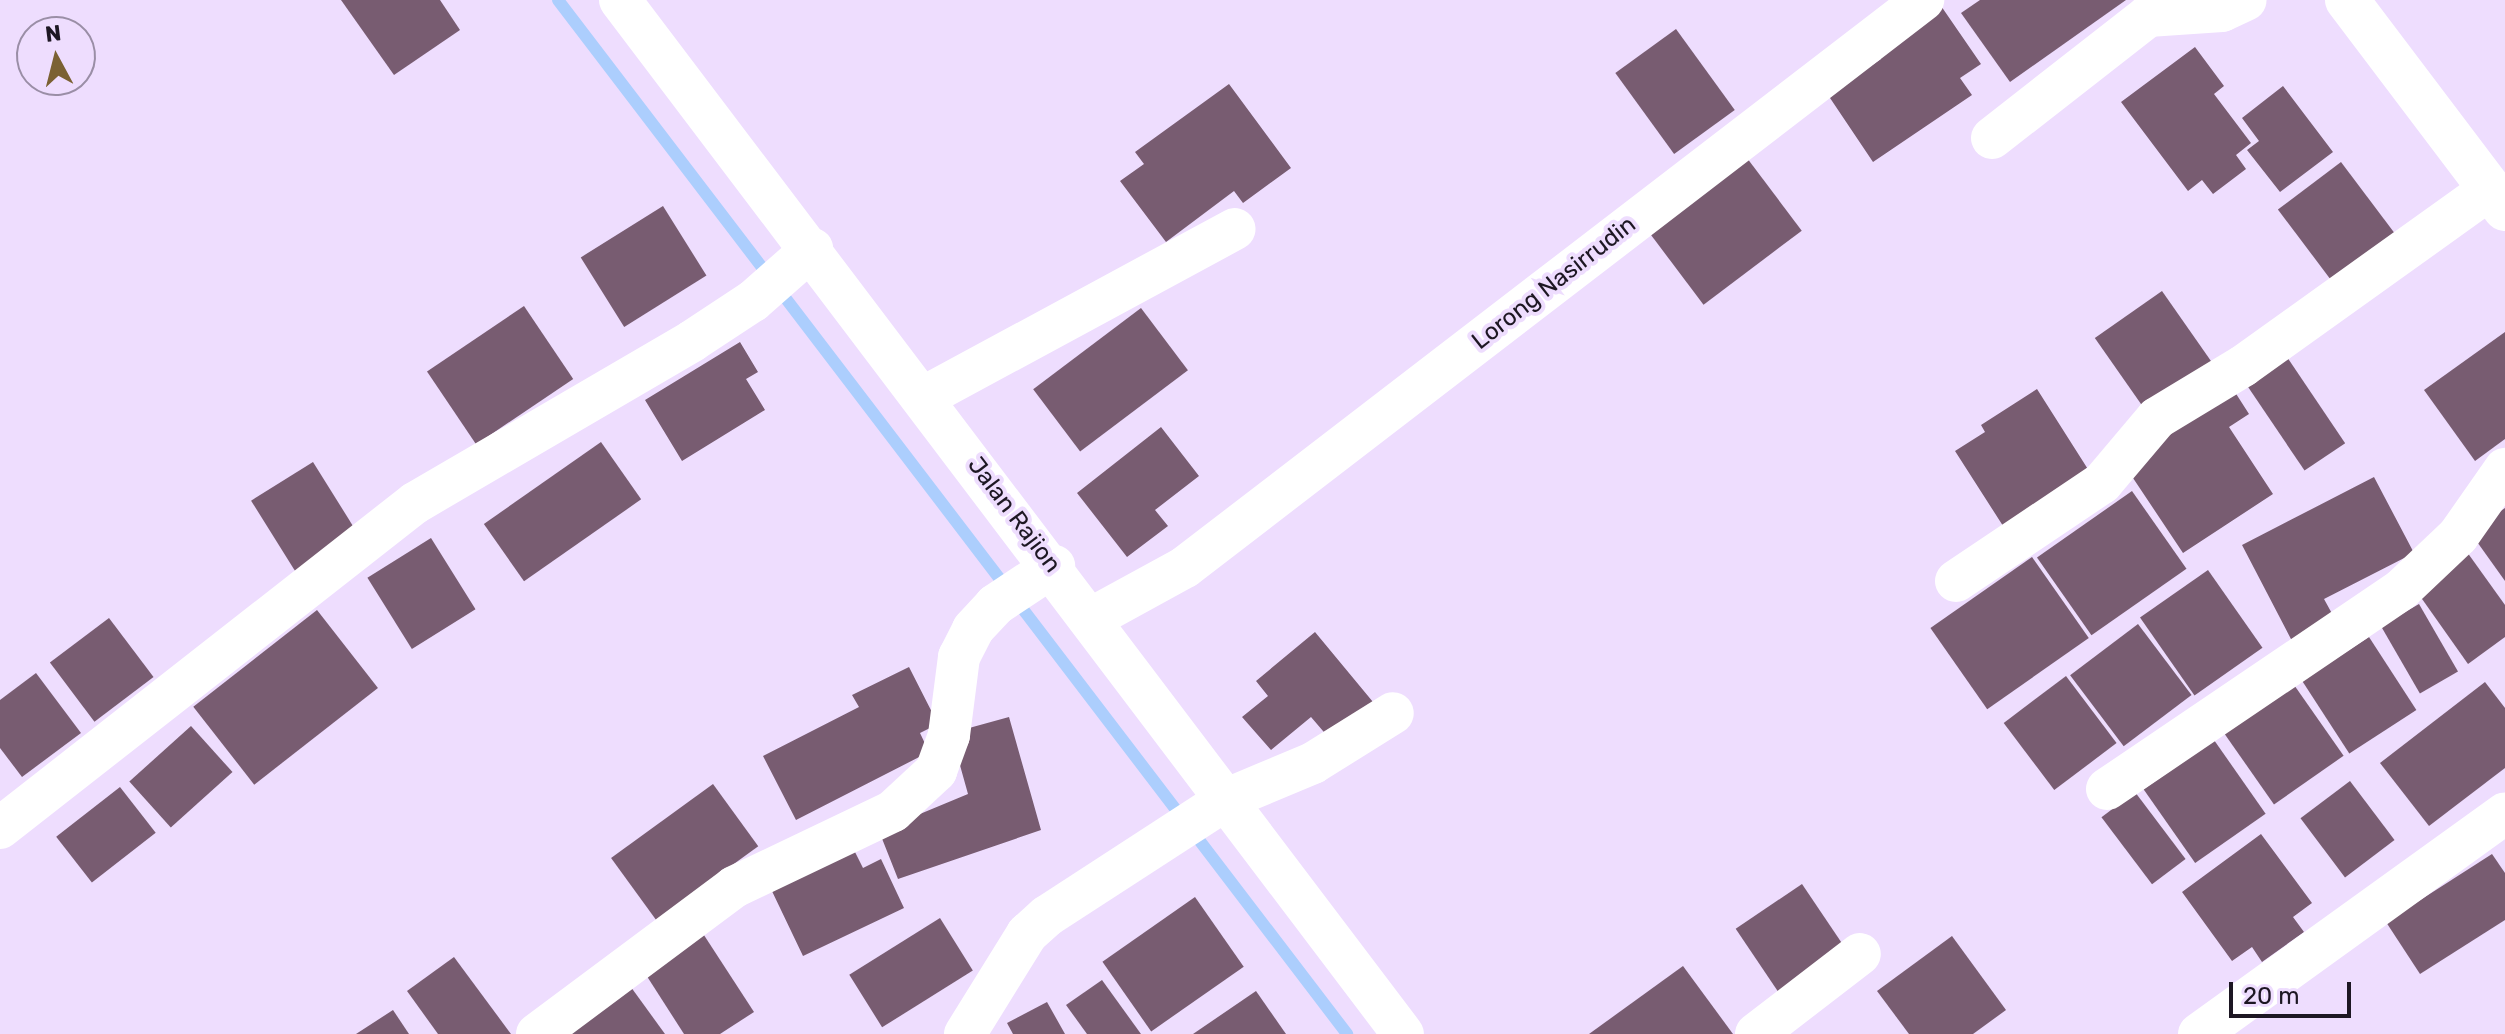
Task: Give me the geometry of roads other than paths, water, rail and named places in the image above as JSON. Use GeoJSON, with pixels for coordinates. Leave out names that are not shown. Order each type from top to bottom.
{"type":"FeatureCollection","features":[{"type":"Feature","properties":{"kind":"main road"},"geometry":{"type":"LineString","coordinates":[[2347,0],[2497,199]]}},
{"type":"Feature","properties":{"kind":"street","name":"Jalan Rajion"},"geometry":{"type":"LineString","coordinates":[[620,0],[803,257],[924,397],[1046,570],[1092,618],[1218,805],[1385,1028]]}},
{"type":"Feature","properties":{"kind":"street","name":"Lorong Nasirrudin"},"geometry":{"type":"LineString","coordinates":[[1092,618],[1185,567],[1923,0]]}},
{"type":"Feature","properties":{"kind":"street"},"geometry":{"type":"LineString","coordinates":[[1992,138],[2148,16],[2222,11],[2246,0]]}},
{"type":"Feature","properties":{"kind":"street"},"geometry":{"type":"LineString","coordinates":[[1956,581],[2102,483],[2157,418],[2243,366],[2497,199]]}},
{"type":"Feature","properties":{"kind":"street"},"geometry":{"type":"LineString","coordinates":[[924,397],[1235,229]]}},
{"type":"Feature","properties":{"kind":"street"},"geometry":{"type":"LineString","coordinates":[[0,828],[415,503],[753,301],[803,257]]}},
{"type":"Feature","properties":{"kind":"street"},"geometry":{"type":"LineString","coordinates":[[2107,789],[2402,589],[2458,536],[2505,469]]}},
{"type":"Feature","properties":{"kind":"street"},"geometry":{"type":"LineString","coordinates":[[537,1034],[734,887],[893,811],[936,771],[949,735],[959,657],[995,605],[1046,570]]}},
{"type":"Feature","properties":{"kind":"street"},"geometry":{"type":"LineString","coordinates":[[965,1034],[1027,934],[1047,916],[1167,842],[1218,805],[1313,763],[1393,713]]}},
{"type":"Feature","properties":{"kind":"street"},"geometry":{"type":"LineString","coordinates":[[2199,1034],[2505,813]]}},
{"type":"Feature","properties":{"kind":"street"},"geometry":{"type":"LineString","coordinates":[[1756,1034],[1860,954]]}},
{"type":"Feature","properties":{"kind":"waterway"},"geometry":{"type":"LineString","coordinates":[[558,0],[1347,1034]]}}]}
